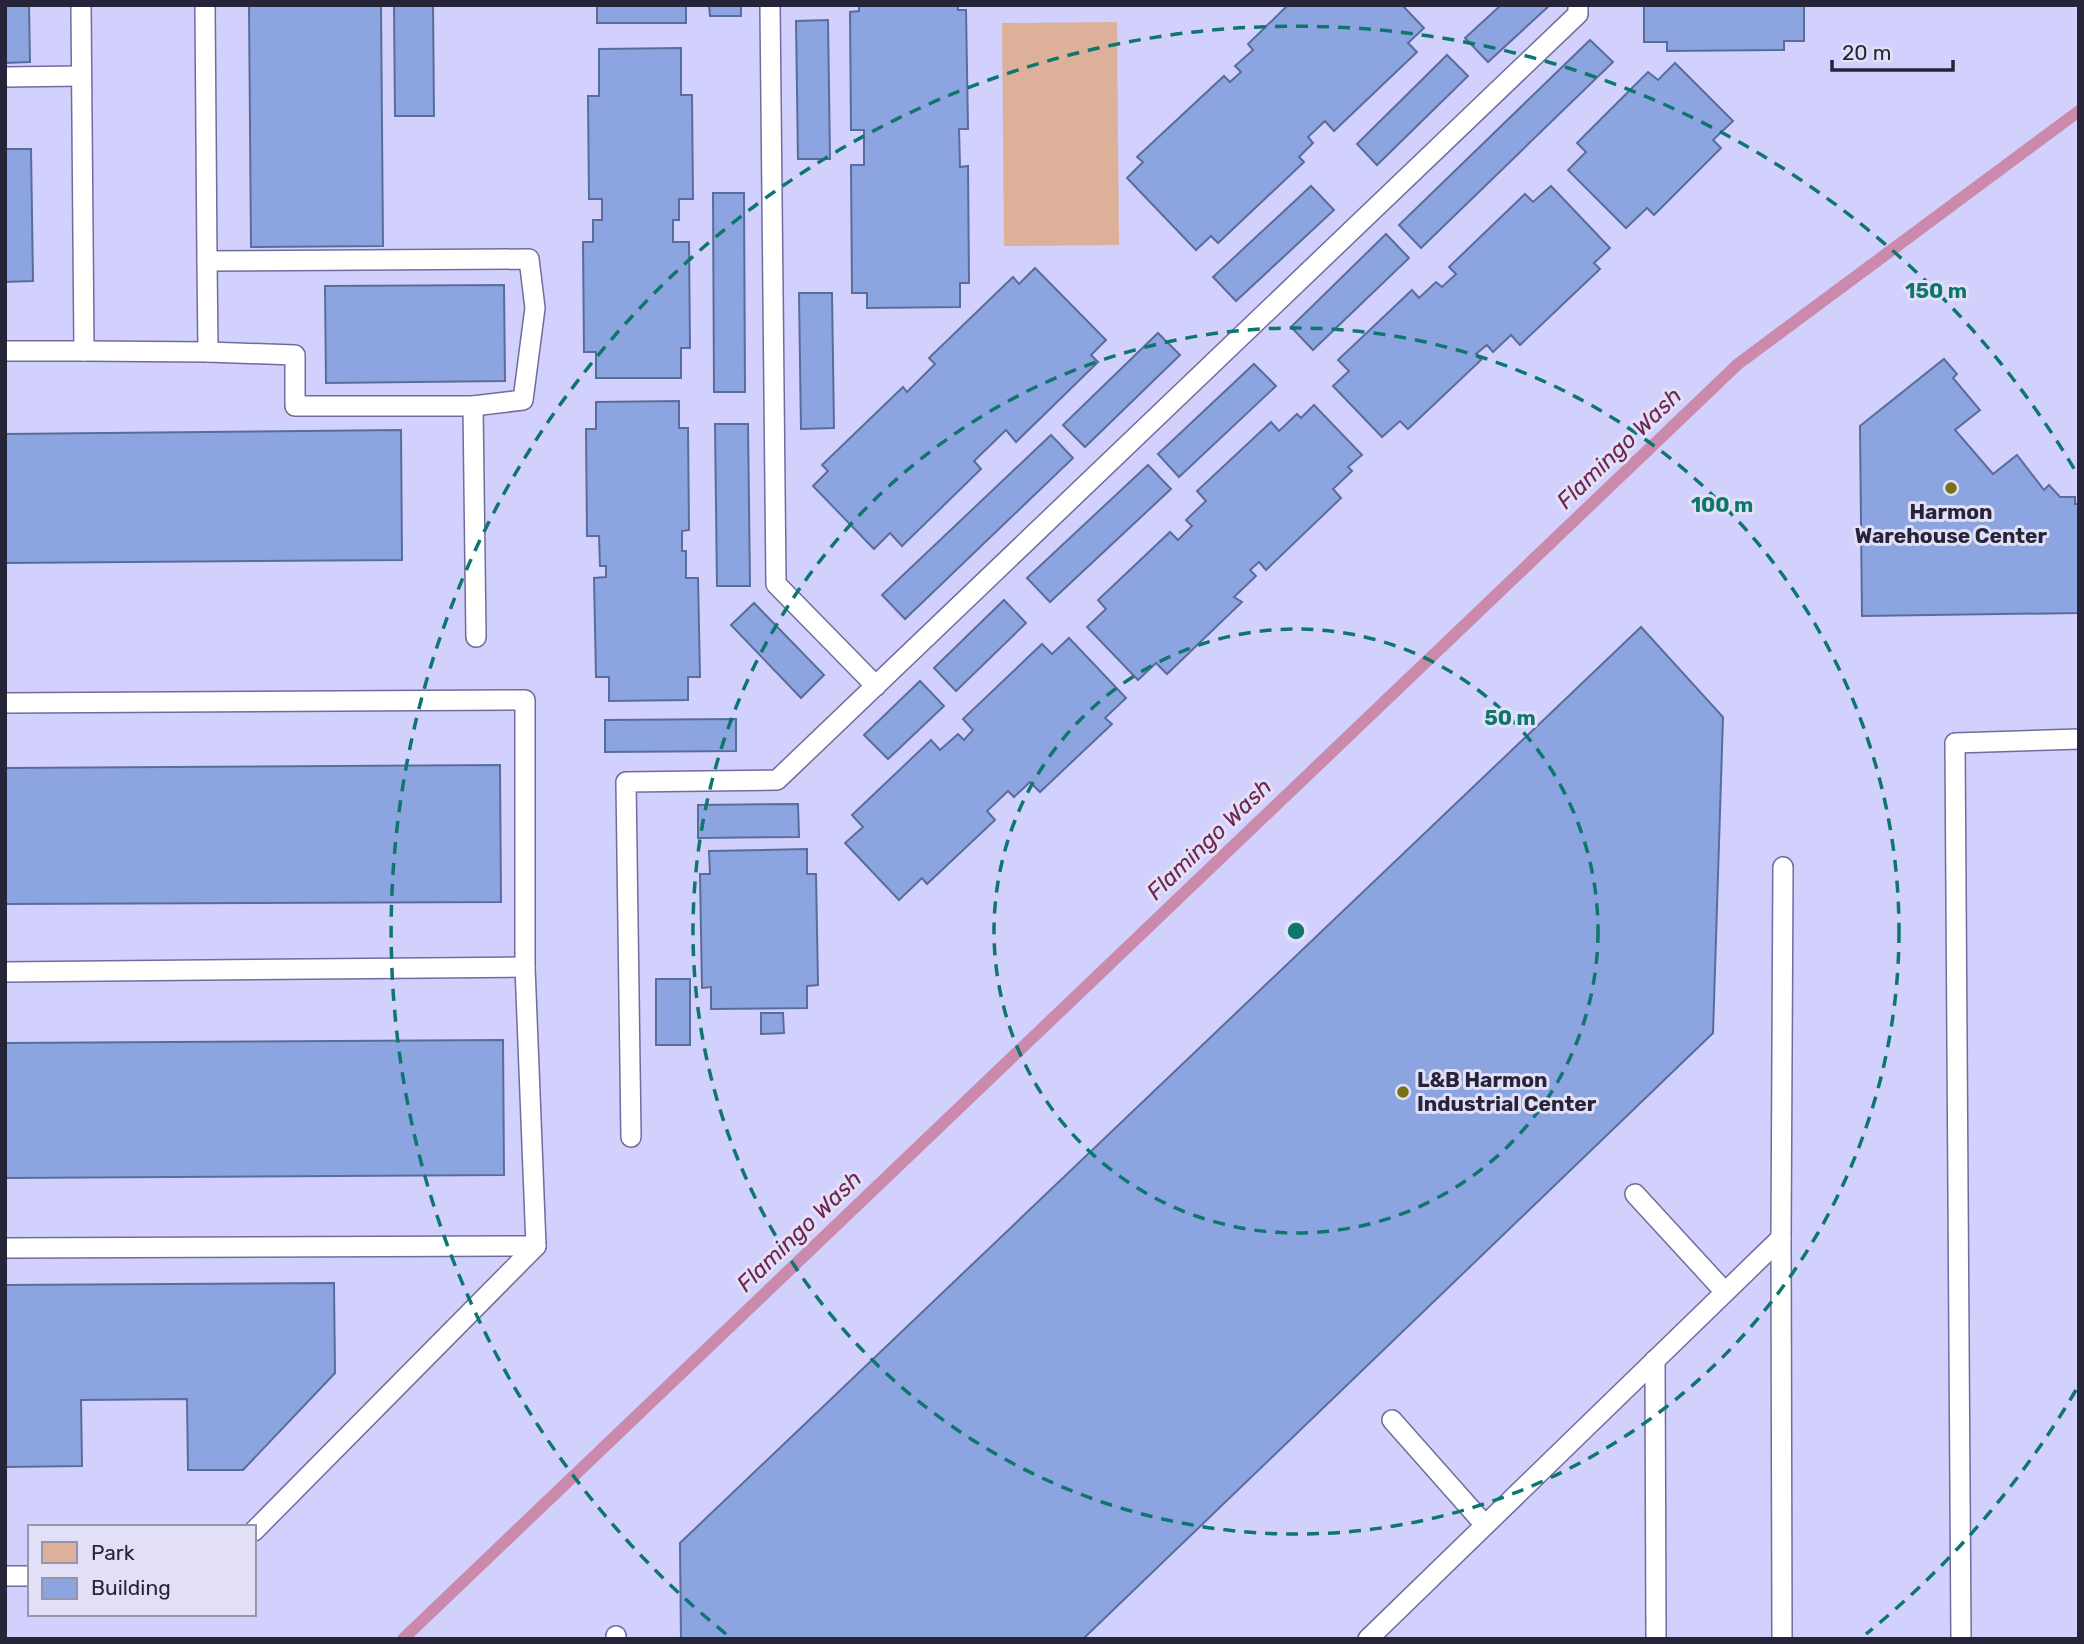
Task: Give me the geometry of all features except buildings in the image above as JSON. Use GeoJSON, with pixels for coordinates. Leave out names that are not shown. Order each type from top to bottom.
{"type":"FeatureCollection","features":[{"type":"Feature","properties":{"kind":"lane"},"geometry":{"type":"LineString","coordinates":[[80,5],[84,351]]}},
{"type":"Feature","properties":{"kind":"lane"},"geometry":{"type":"LineString","coordinates":[[205,5],[208,352]]}},
{"type":"Feature","properties":{"kind":"lane"},"geometry":{"type":"LineString","coordinates":[[770,5],[776,584],[876,686]]}},
{"type":"Feature","properties":{"kind":"lane"},"geometry":{"type":"LineString","coordinates":[[631,1136],[626,782],[777,780],[1578,14],[1578,5]]}},
{"type":"Feature","properties":{"kind":"lane"},"geometry":{"type":"LineString","coordinates":[[5,78],[81,76]]}},
{"type":"Feature","properties":{"kind":"lane"},"geometry":{"type":"LineString","coordinates":[[5,351],[295,355],[295,406],[473,406],[523,400],[535,308],[529,259],[207,261]]}},
{"type":"Feature","properties":{"kind":"lane"},"geometry":{"type":"LineString","coordinates":[[473,406],[475,637]]}},
{"type":"Feature","properties":{"kind":"lane"},"geometry":{"type":"LineString","coordinates":[[5,703],[525,700],[525,967],[536,1246],[256,1529]]}},
{"type":"Feature","properties":{"kind":"lane"},"geometry":{"type":"LineString","coordinates":[[1961,1639],[1955,743],[2079,739]]}},
{"type":"Feature","properties":{"kind":"lane"},"geometry":{"type":"LineString","coordinates":[[1782,1639],[1783,867]]}},
{"type":"Feature","properties":{"kind":"lane"},"geometry":{"type":"LineString","coordinates":[[5,972],[525,967]]}},
{"type":"Feature","properties":{"kind":"lane"},"geometry":{"type":"LineString","coordinates":[[1635,1194],[1725,1292]]}},
{"type":"Feature","properties":{"kind":"lane"},"geometry":{"type":"LineString","coordinates":[[1368,1639],[1781,1238]]}},
{"type":"Feature","properties":{"kind":"lane"},"geometry":{"type":"LineString","coordinates":[[5,1248],[536,1246]]}},
{"type":"Feature","properties":{"kind":"lane"},"geometry":{"type":"LineString","coordinates":[[1655,1360],[1656,1639]]}},
{"type":"Feature","properties":{"kind":"lane"},"geometry":{"type":"LineString","coordinates":[[1392,1420],[1485,1525]]}},
{"type":"Feature","properties":{"kind":"lane"},"geometry":{"type":"LineString","coordinates":[[5,1576],[28,1576]]}},
{"type":"Feature","properties":{"kind":"green space"},"geometry":{"type":"Polygon","coordinates":[[[1117,22],[1119,245],[1004,246],[1002,23],[1117,22]]]}},
{"type":"Feature","properties":{"kind":"waterway","name":"Flamingo Wash"},"geometry":{"type":"LineString","coordinates":[[403,1639],[1738,364],[2079,111]]}},
{"type":"Feature","properties":{"kind":"place","name":"Harmon Warehouse Center"},"geometry":{"type":"Point","coordinates":[1951,488]}},
{"type":"Feature","properties":{"kind":"place","name":"L&B Harmon Industrial Center"},"geometry":{"type":"Point","coordinates":[1403,1092]}}]}
